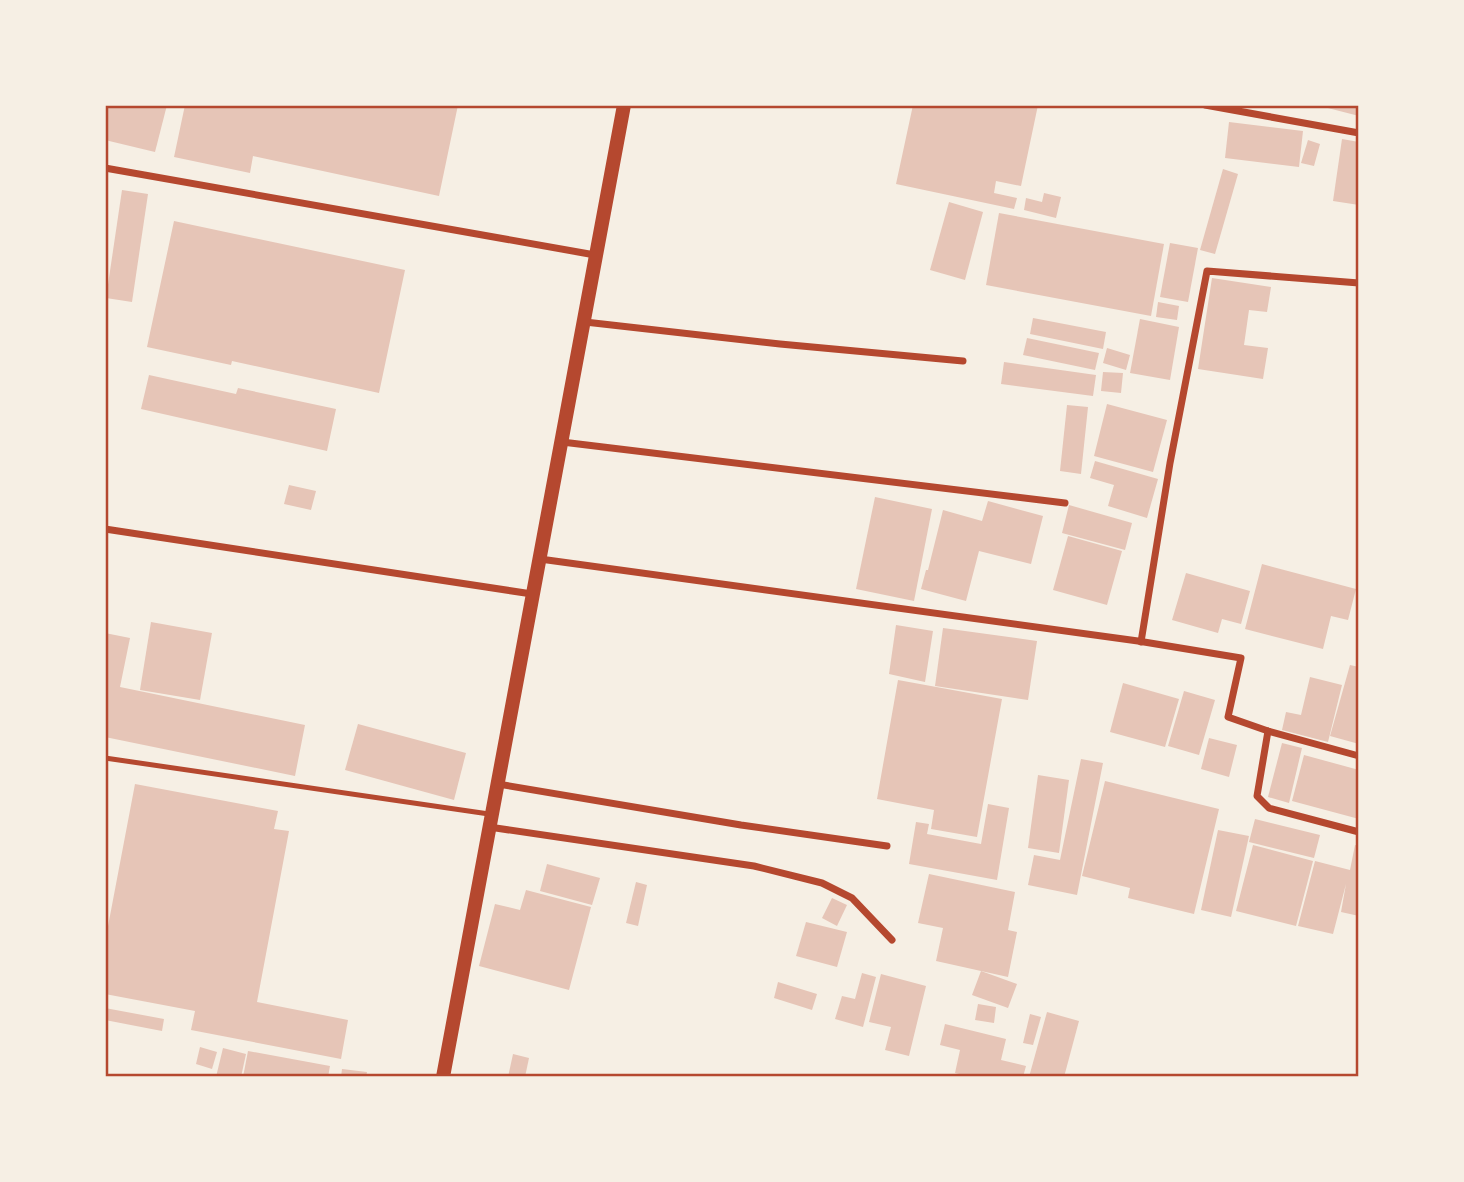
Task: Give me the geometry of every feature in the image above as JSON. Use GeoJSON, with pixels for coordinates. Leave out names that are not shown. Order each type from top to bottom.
{"type":"FeatureCollection","features":[{"type":"Feature","properties":{"kind":"main road"},"geometry":{"type":"LineString","coordinates":[[443,1077],[624,105]]}},
{"type":"Feature","properties":{"kind":"street"},"geometry":{"type":"LineString","coordinates":[[1205,105],[1359,133]]}},
{"type":"Feature","properties":{"kind":"street"},"geometry":{"type":"LineString","coordinates":[[105,168],[596,255]]}},
{"type":"Feature","properties":{"kind":"street"},"geometry":{"type":"LineString","coordinates":[[1141,642],[1170,463],[1207,271],[1359,283]]}},
{"type":"Feature","properties":{"kind":"street"},"geometry":{"type":"LineString","coordinates":[[584,322],[962,361]]}},
{"type":"Feature","properties":{"kind":"street"},"geometry":{"type":"LineString","coordinates":[[562,442],[1065,503]]}},
{"type":"Feature","properties":{"kind":"street"},"geometry":{"type":"LineString","coordinates":[[105,529],[532,594]]}},
{"type":"Feature","properties":{"kind":"street"},"geometry":{"type":"LineString","coordinates":[[539,559],[1241,658],[1228,717],[1359,756]]}},
{"type":"Feature","properties":{"kind":"street"},"geometry":{"type":"LineString","coordinates":[[1268,731],[1256,796],[1269,808],[1359,832]]}},
{"type":"Feature","properties":{"kind":"street"},"geometry":{"type":"LineString","coordinates":[[497,784],[741,825],[887,846]]}},
{"type":"Feature","properties":{"kind":"street"},"geometry":{"type":"LineString","coordinates":[[491,821],[754,866],[822,883],[852,898],[892,940]]}},
{"type":"Feature","properties":{"kind":"lane"},"geometry":{"type":"LineString","coordinates":[[105,758],[491,821]]}},
{"type":"Feature","properties":{"kind":"building"},"geometry":{"type":"Polygon","coordinates":[[[105,105],[167,105],[155,152],[105,140],[105,105]]]}},
{"type":"Feature","properties":{"kind":"building"},"geometry":{"type":"Polygon","coordinates":[[[185,105],[458,105],[439,196],[253,156],[250,173],[174,157],[185,105]]]}},
{"type":"Feature","properties":{"kind":"building"},"geometry":{"type":"Polygon","coordinates":[[[913,105],[1038,105],[1021,186],[996,181],[994,193],[1017,198],[1014,209],[896,184],[913,105]]]}},
{"type":"Feature","properties":{"kind":"building"},"geometry":{"type":"Polygon","coordinates":[[[1359,105],[1359,116],[1320,106],[1359,105]]]}},
{"type":"Feature","properties":{"kind":"building"},"geometry":{"type":"Polygon","coordinates":[[[1229,122],[1303,131],[1299,167],[1225,158],[1229,122]]]}},
{"type":"Feature","properties":{"kind":"building"},"geometry":{"type":"Polygon","coordinates":[[[1342,139],[1359,142],[1359,205],[1333,201],[1342,139]]]}},
{"type":"Feature","properties":{"kind":"building"},"geometry":{"type":"Polygon","coordinates":[[[1308,140],[1320,144],[1314,166],[1301,163],[1308,140]]]}},
{"type":"Feature","properties":{"kind":"building"},"geometry":{"type":"Polygon","coordinates":[[[1223,169],[1238,174],[1215,254],[1200,250],[1223,169]]]}},
{"type":"Feature","properties":{"kind":"building"},"geometry":{"type":"Polygon","coordinates":[[[122,190],[148,194],[132,302],[106,298],[122,190]]]}},
{"type":"Feature","properties":{"kind":"building"},"geometry":{"type":"Polygon","coordinates":[[[1044,193],[1061,197],[1056,218],[1024,210],[1026,198],[1042,202],[1044,193]]]}},
{"type":"Feature","properties":{"kind":"building"},"geometry":{"type":"Polygon","coordinates":[[[949,202],[983,212],[965,280],[930,270],[949,202]]]}},
{"type":"Feature","properties":{"kind":"building"},"geometry":{"type":"Polygon","coordinates":[[[999,213],[1164,244],[1151,316],[986,285],[999,213]]]}},
{"type":"Feature","properties":{"kind":"building"},"geometry":{"type":"Polygon","coordinates":[[[174,221],[405,270],[379,393],[232,361],[231,365],[147,347],[174,221]]]}},
{"type":"Feature","properties":{"kind":"building"},"geometry":{"type":"Polygon","coordinates":[[[1170,243],[1198,248],[1188,302],[1160,297],[1170,243]]]}},
{"type":"Feature","properties":{"kind":"building"},"geometry":{"type":"Polygon","coordinates":[[[1212,278],[1271,287],[1267,312],[1249,310],[1244,345],[1268,348],[1263,379],[1198,369],[1212,278]]]}},
{"type":"Feature","properties":{"kind":"building"},"geometry":{"type":"Polygon","coordinates":[[[1158,302],[1179,306],[1177,320],[1156,317],[1158,302]]]}},
{"type":"Feature","properties":{"kind":"building"},"geometry":{"type":"Polygon","coordinates":[[[1033,318],[1106,332],[1103,349],[1030,334],[1033,318]]]}},
{"type":"Feature","properties":{"kind":"building"},"geometry":{"type":"Polygon","coordinates":[[[1140,319],[1179,327],[1170,380],[1130,373],[1140,319]]]}},
{"type":"Feature","properties":{"kind":"building"},"geometry":{"type":"Polygon","coordinates":[[[1027,338],[1099,353],[1095,370],[1023,355],[1027,338]]]}},
{"type":"Feature","properties":{"kind":"building"},"geometry":{"type":"Polygon","coordinates":[[[1107,348],[1130,355],[1126,370],[1103,363],[1107,348]]]}},
{"type":"Feature","properties":{"kind":"building"},"geometry":{"type":"Polygon","coordinates":[[[1004,362],[1096,375],[1093,396],[1001,384],[1004,362]]]}},
{"type":"Feature","properties":{"kind":"building"},"geometry":{"type":"Polygon","coordinates":[[[1103,372],[1123,373],[1121,393],[1101,391],[1103,372]]]}},
{"type":"Feature","properties":{"kind":"building"},"geometry":{"type":"Polygon","coordinates":[[[149,375],[236,394],[238,388],[336,409],[327,451],[141,409],[149,375]]]}},
{"type":"Feature","properties":{"kind":"building"},"geometry":{"type":"Polygon","coordinates":[[[1107,404],[1167,420],[1153,472],[1094,456],[1107,404]]]}},
{"type":"Feature","properties":{"kind":"building"},"geometry":{"type":"Polygon","coordinates":[[[1067,405],[1088,407],[1081,474],[1060,471],[1067,405]]]}},
{"type":"Feature","properties":{"kind":"building"},"geometry":{"type":"Polygon","coordinates":[[[1095,461],[1158,479],[1147,518],[1108,506],[1114,485],[1090,478],[1095,461]]]}},
{"type":"Feature","properties":{"kind":"building"},"geometry":{"type":"Polygon","coordinates":[[[289,485],[316,491],[311,510],[284,504],[289,485]]]}},
{"type":"Feature","properties":{"kind":"building"},"geometry":{"type":"Polygon","coordinates":[[[875,497],[932,509],[914,601],[856,589],[875,497]]]}},
{"type":"Feature","properties":{"kind":"building"},"geometry":{"type":"Polygon","coordinates":[[[988,501],[1043,516],[1031,564],[979,551],[966,601],[921,589],[943,510],[982,521],[988,501]]]}},
{"type":"Feature","properties":{"kind":"building"},"geometry":{"type":"Polygon","coordinates":[[[1069,505],[1132,523],[1125,550],[1062,533],[1069,505]]]}},
{"type":"Feature","properties":{"kind":"building"},"geometry":{"type":"Polygon","coordinates":[[[1068,536],[1122,551],[1107,605],[1053,590],[1068,536]]]}},
{"type":"Feature","properties":{"kind":"building"},"geometry":{"type":"Polygon","coordinates":[[[1262,564],[1356,589],[1348,620],[1331,616],[1323,649],[1245,629],[1262,564]]]}},
{"type":"Feature","properties":{"kind":"building"},"geometry":{"type":"Polygon","coordinates":[[[1186,573],[1250,591],[1241,624],[1222,619],[1218,633],[1172,620],[1186,573]]]}},
{"type":"Feature","properties":{"kind":"building"},"geometry":{"type":"Polygon","coordinates":[[[151,622],[212,633],[200,700],[140,690],[151,622]]]}},
{"type":"Feature","properties":{"kind":"building"},"geometry":{"type":"Polygon","coordinates":[[[896,625],[933,631],[925,682],[889,674],[896,625]]]}},
{"type":"Feature","properties":{"kind":"building"},"geometry":{"type":"Polygon","coordinates":[[[943,628],[1037,641],[1028,700],[935,686],[943,628]]]}},
{"type":"Feature","properties":{"kind":"building"},"geometry":{"type":"Polygon","coordinates":[[[105,633],[130,638],[120,687],[305,725],[295,776],[105,737],[105,633]]]}},
{"type":"Feature","properties":{"kind":"building"},"geometry":{"type":"Polygon","coordinates":[[[1350,665],[1359,667],[1359,744],[1330,736],[1350,665]]]}},
{"type":"Feature","properties":{"kind":"building"},"geometry":{"type":"Polygon","coordinates":[[[1310,677],[1342,685],[1328,742],[1282,730],[1286,712],[1301,715],[1310,677]]]}},
{"type":"Feature","properties":{"kind":"building"},"geometry":{"type":"Polygon","coordinates":[[[898,680],[1002,699],[977,837],[931,829],[934,810],[877,799],[898,680]]]}},
{"type":"Feature","properties":{"kind":"building"},"geometry":{"type":"Polygon","coordinates":[[[1123,683],[1179,699],[1165,747],[1110,732],[1123,683]]]}},
{"type":"Feature","properties":{"kind":"building"},"geometry":{"type":"Polygon","coordinates":[[[1184,691],[1215,700],[1199,755],[1168,746],[1184,691]]]}},
{"type":"Feature","properties":{"kind":"building"},"geometry":{"type":"Polygon","coordinates":[[[358,724],[466,753],[454,800],[345,770],[358,724]]]}},
{"type":"Feature","properties":{"kind":"building"},"geometry":{"type":"Polygon","coordinates":[[[1209,738],[1237,745],[1229,777],[1201,769],[1209,738]]]}},
{"type":"Feature","properties":{"kind":"building"},"geometry":{"type":"Polygon","coordinates":[[[1282,743],[1302,748],[1289,803],[1268,797],[1282,743]]]}},
{"type":"Feature","properties":{"kind":"building"},"geometry":{"type":"Polygon","coordinates":[[[1304,755],[1359,770],[1359,819],[1292,801],[1304,755]]]}},
{"type":"Feature","properties":{"kind":"building"},"geometry":{"type":"Polygon","coordinates":[[[1081,759],[1103,763],[1077,895],[1028,885],[1034,855],[1060,860],[1081,759]]]}},
{"type":"Feature","properties":{"kind":"building"},"geometry":{"type":"Polygon","coordinates":[[[1038,775],[1069,780],[1059,853],[1028,848],[1038,775]]]}},
{"type":"Feature","properties":{"kind":"building"},"geometry":{"type":"Polygon","coordinates":[[[1105,781],[1219,809],[1194,914],[1128,898],[1130,888],[1082,876],[1105,781]]]}},
{"type":"Feature","properties":{"kind":"building"},"geometry":{"type":"Polygon","coordinates":[[[135,784],[278,811],[274,829],[289,831],[257,1002],[348,1020],[341,1059],[191,1030],[195,1011],[105,994],[105,942],[135,784]]]}},
{"type":"Feature","properties":{"kind":"building"},"geometry":{"type":"Polygon","coordinates":[[[988,804],[1009,808],[997,880],[909,864],[916,822],[929,824],[927,834],[981,844],[988,804]]]}},
{"type":"Feature","properties":{"kind":"building"},"geometry":{"type":"Polygon","coordinates":[[[1255,819],[1320,835],[1314,858],[1249,842],[1255,819]]]}},
{"type":"Feature","properties":{"kind":"building"},"geometry":{"type":"Polygon","coordinates":[[[1218,830],[1249,836],[1231,917],[1201,910],[1218,830]]]}},
{"type":"Feature","properties":{"kind":"building"},"geometry":{"type":"Polygon","coordinates":[[[1253,845],[1313,861],[1296,926],[1236,911],[1253,845]]]}},
{"type":"Feature","properties":{"kind":"building"},"geometry":{"type":"Polygon","coordinates":[[[1355,845],[1359,846],[1359,916],[1341,912],[1346,884],[1333,934],[1298,926],[1315,861],[1350,870],[1355,845]]]}},
{"type":"Feature","properties":{"kind":"building"},"geometry":{"type":"Polygon","coordinates":[[[547,864],[600,878],[592,905],[540,891],[547,864]]]}},
{"type":"Feature","properties":{"kind":"building"},"geometry":{"type":"Polygon","coordinates":[[[929,874],[1015,892],[1008,930],[1017,932],[1008,977],[936,961],[943,928],[918,923],[929,874]]]}},
{"type":"Feature","properties":{"kind":"building"},"geometry":{"type":"Polygon","coordinates":[[[636,882],[647,885],[638,926],[626,923],[636,882]]]}},
{"type":"Feature","properties":{"kind":"building"},"geometry":{"type":"Polygon","coordinates":[[[526,890],[591,907],[569,990],[479,966],[495,904],[520,910],[526,890]]]}},
{"type":"Feature","properties":{"kind":"building"},"geometry":{"type":"Polygon","coordinates":[[[832,898],[847,905],[837,926],[822,918],[832,898]]]}},
{"type":"Feature","properties":{"kind":"building"},"geometry":{"type":"Polygon","coordinates":[[[806,922],[847,932],[837,967],[796,956],[806,922]]]}},
{"type":"Feature","properties":{"kind":"building"},"geometry":{"type":"Polygon","coordinates":[[[981,971],[1017,984],[1008,1008],[972,995],[981,971]]]}},
{"type":"Feature","properties":{"kind":"building"},"geometry":{"type":"Polygon","coordinates":[[[862,973],[876,977],[863,1027],[835,1019],[842,996],[855,999],[862,973]]]}},
{"type":"Feature","properties":{"kind":"building"},"geometry":{"type":"Polygon","coordinates":[[[881,974],[926,986],[909,1056],[885,1050],[891,1027],[869,1022],[881,974]]]}},
{"type":"Feature","properties":{"kind":"building"},"geometry":{"type":"Polygon","coordinates":[[[778,982],[817,994],[812,1010],[774,998],[778,982]]]}},
{"type":"Feature","properties":{"kind":"building"},"geometry":{"type":"Polygon","coordinates":[[[978,1004],[996,1007],[994,1023],[975,1020],[978,1004]]]}},
{"type":"Feature","properties":{"kind":"building"},"geometry":{"type":"Polygon","coordinates":[[[105,1008],[164,1019],[162,1031],[105,1020],[105,1008]]]}},
{"type":"Feature","properties":{"kind":"building"},"geometry":{"type":"Polygon","coordinates":[[[1047,1012],[1079,1021],[1064,1077],[1029,1077],[1047,1012]]]}},
{"type":"Feature","properties":{"kind":"building"},"geometry":{"type":"Polygon","coordinates":[[[1030,1014],[1041,1017],[1033,1045],[1023,1043],[1030,1014]]]}},
{"type":"Feature","properties":{"kind":"building"},"geometry":{"type":"Polygon","coordinates":[[[945,1024],[1006,1039],[1001,1060],[1026,1066],[1023,1077],[972,1077],[955,1073],[960,1050],[940,1045],[945,1024]]]}},
{"type":"Feature","properties":{"kind":"building"},"geometry":{"type":"Polygon","coordinates":[[[200,1047],[217,1052],[212,1069],[196,1064],[200,1047]]]}},
{"type":"Feature","properties":{"kind":"building"},"geometry":{"type":"Polygon","coordinates":[[[223,1048],[246,1054],[241,1077],[216,1077],[223,1048]]]}},
{"type":"Feature","properties":{"kind":"building"},"geometry":{"type":"Polygon","coordinates":[[[248,1051],[330,1066],[328,1077],[243,1077],[248,1051]]]}},
{"type":"Feature","properties":{"kind":"building"},"geometry":{"type":"Polygon","coordinates":[[[513,1054],[529,1058],[525,1077],[508,1077],[513,1054]]]}},
{"type":"Feature","properties":{"kind":"building"},"geometry":{"type":"Polygon","coordinates":[[[342,1069],[367,1072],[366,1077],[341,1077],[342,1069]]]}}]}
